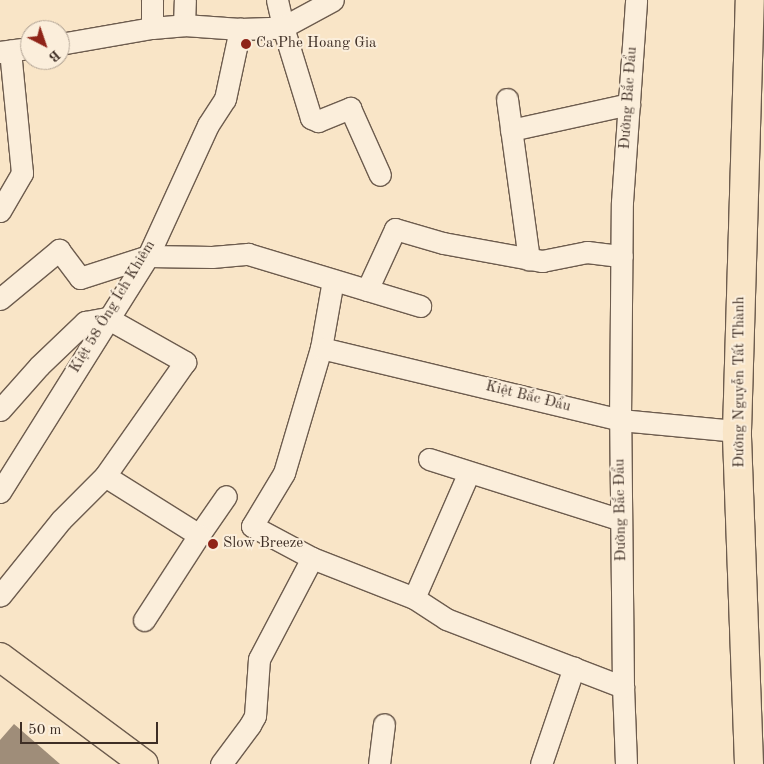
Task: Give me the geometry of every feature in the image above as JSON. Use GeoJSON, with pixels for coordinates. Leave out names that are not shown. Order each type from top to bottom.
{"type":"FeatureCollection","features":[{"type":"Feature","properties":{"kind":"main road","name":"Đường Nguyễn Tất Thành"},"geometry":{"type":"LineString","coordinates":[[749,764],[737,431],[750,0]]}},
{"type":"Feature","properties":{"kind":"main road"},"geometry":{"type":"LineString","coordinates":[[0,657],[144,764]]}},
{"type":"Feature","properties":{"kind":"street"},"geometry":{"type":"LineString","coordinates":[[152,0],[152,28]]}},
{"type":"Feature","properties":{"kind":"street"},"geometry":{"type":"LineString","coordinates":[[184,26],[185,0]]}},
{"type":"Feature","properties":{"kind":"street"},"geometry":{"type":"LineString","coordinates":[[277,0],[283,27],[311,118],[318,121],[350,108],[380,175]]}},
{"type":"Feature","properties":{"kind":"street"},"geometry":{"type":"LineString","coordinates":[[70,42],[152,28],[184,26],[240,30],[283,27],[333,0]]}},
{"type":"Feature","properties":{"kind":"street","name":"Đường Bắc Đẩu"},"geometry":{"type":"LineString","coordinates":[[626,764],[623,687],[620,420],[622,202],[636,0]]}},
{"type":"Feature","properties":{"kind":"street","name":"Kiệt 58 Ông Ích Khiêm"},"geometry":{"type":"LineString","coordinates":[[0,492],[107,318],[148,256],[208,125],[225,99],[240,30]]}},
{"type":"Feature","properties":{"kind":"street"},"geometry":{"type":"LineString","coordinates":[[0,210],[22,173],[13,50]]}},
{"type":"Feature","properties":{"kind":"street"},"geometry":{"type":"LineString","coordinates":[[507,99],[529,260]]}},
{"type":"Feature","properties":{"kind":"street"},"geometry":{"type":"LineString","coordinates":[[511,130],[629,104]]}},
{"type":"Feature","properties":{"kind":"street"},"geometry":{"type":"LineString","coordinates":[[367,290],[395,229],[443,243],[529,260],[542,261],[587,252],[622,256]]}},
{"type":"Feature","properties":{"kind":"street"},"geometry":{"type":"LineString","coordinates":[[0,299],[59,250],[80,278],[148,256],[212,257],[248,254],[420,306]]}},
{"type":"Feature","properties":{"kind":"street"},"geometry":{"type":"LineString","coordinates":[[334,280],[321,348],[281,479],[252,526],[312,558],[414,598],[446,619],[623,687]]}},
{"type":"Feature","properties":{"kind":"street"},"geometry":{"type":"LineString","coordinates":[[0,410],[39,366],[85,322],[107,318],[185,362],[106,476],[61,520],[0,596]]}},
{"type":"Feature","properties":{"kind":"street","name":"Kiệt Bắc Đẩu"},"geometry":{"type":"LineString","coordinates":[[321,348],[620,420],[737,431]]}},
{"type":"Feature","properties":{"kind":"street"},"geometry":{"type":"LineString","coordinates":[[429,459],[621,520]]}},
{"type":"Feature","properties":{"kind":"street"},"geometry":{"type":"LineString","coordinates":[[414,598],[468,472]]}},
{"type":"Feature","properties":{"kind":"street"},"geometry":{"type":"LineString","coordinates":[[106,476],[199,535]]}},
{"type":"Feature","properties":{"kind":"street"},"geometry":{"type":"LineString","coordinates":[[144,620],[226,496]]}},
{"type":"Feature","properties":{"kind":"street"},"geometry":{"type":"LineString","coordinates":[[221,764],[255,716],[259,659],[312,558]]}},
{"type":"Feature","properties":{"kind":"street"},"geometry":{"type":"LineString","coordinates":[[541,764],[574,667]]}},
{"type":"Feature","properties":{"kind":"street"},"geometry":{"type":"LineString","coordinates":[[379,764],[384,724]]}},
{"type":"Feature","properties":{"kind":"building"},"geometry":{"type":"Polygon","coordinates":[[[14,724],[60,764],[0,764],[0,740],[14,724]]]}},
{"type":"Feature","properties":{"kind":"place","name":"Ca Phe Hoang Gia"},"geometry":{"type":"Point","coordinates":[246,44]}},
{"type":"Feature","properties":{"kind":"place","name":"Slow Breeze"},"geometry":{"type":"Point","coordinates":[213,544]}}]}
